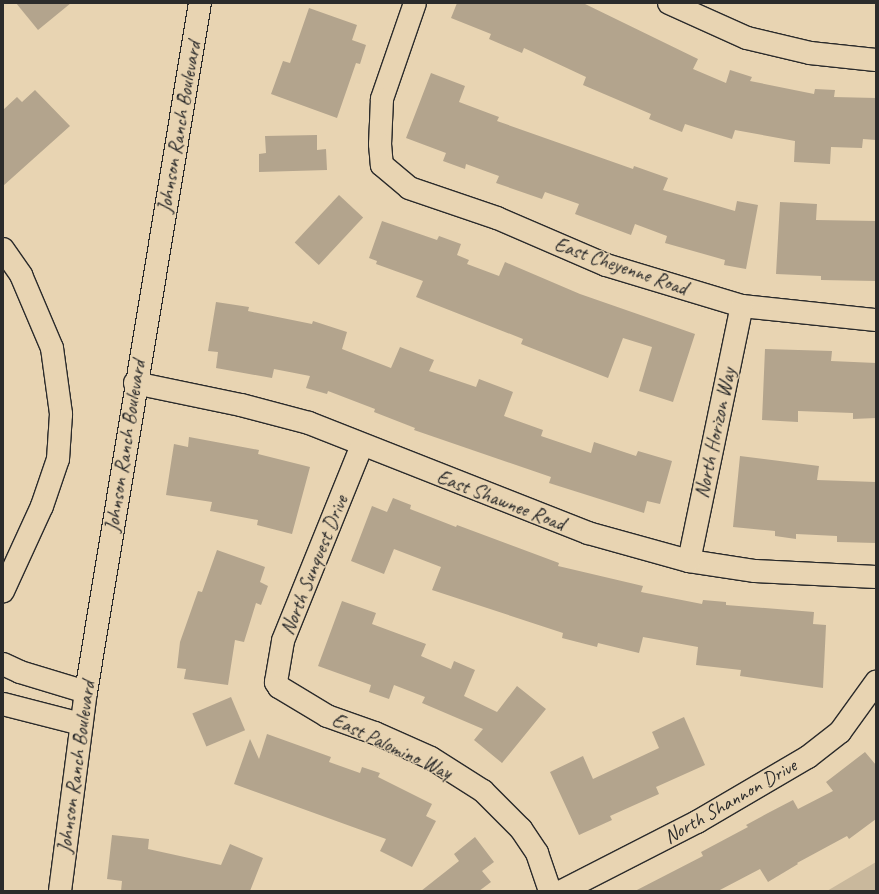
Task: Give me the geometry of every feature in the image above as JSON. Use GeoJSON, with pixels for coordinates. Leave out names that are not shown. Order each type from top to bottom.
{"type":"FeatureCollection","features":[{"type":"Feature","properties":{"kind":"street","name":"Johnson Ranch Boulevard"},"geometry":{"type":"LineString","coordinates":[[60,891],[86,692],[135,383],[200,3]]}},
{"type":"Feature","properties":{"kind":"street","name":"East Cheyenne Road"},"geometry":{"type":"LineString","coordinates":[[415,3],[382,99],[382,165],[409,188],[497,218],[606,265],[742,306],[876,320]]}},
{"type":"Feature","properties":{"kind":"street"},"geometry":{"type":"LineString","coordinates":[[669,3],[747,38],[810,53],[876,60]]}},
{"type":"Feature","properties":{"kind":"street"},"geometry":{"type":"LineString","coordinates":[[3,249],[21,275],[52,348],[61,414],[58,459],[42,506],[3,591]]}},
{"type":"Feature","properties":{"kind":"street","name":"North Horizon Way"},"geometry":{"type":"LineString","coordinates":[[689,561],[742,306]]}},
{"type":"Feature","properties":{"kind":"street","name":"East Shawnee Road"},"geometry":{"type":"LineString","coordinates":[[135,383],[241,405],[309,423],[588,533],[689,561],[754,571],[876,577]]}},
{"type":"Feature","properties":{"kind":"street","name":"North Sunquest Drive"},"geometry":{"type":"LineString","coordinates":[[279,687],[276,682],[283,641],[362,445]]}},
{"type":"Feature","properties":{"kind":"street"},"geometry":{"type":"LineString","coordinates":[[3,664],[20,672],[86,692]]}},
{"type":"Feature","properties":{"kind":"street","name":"North Shannon Drive"},"geometry":{"type":"LineString","coordinates":[[562,891],[697,822],[808,757],[840,732],[876,682]]}},
{"type":"Feature","properties":{"kind":"street","name":"East Palomino Way"},"geometry":{"type":"LineString","coordinates":[[279,687],[327,716],[375,733],[430,758],[483,791],[521,829],[537,853],[550,891]]}},
{"type":"Feature","properties":{"kind":"street"},"geometry":{"type":"LineString","coordinates":[[3,704],[81,724]]}},
{"type":"Feature","properties":{"kind":"shaded area"},"geometry":{"type":"Polygon","coordinates":[[[876,862],[876,891],[827,891],[876,862]]]}},
{"type":"Feature","properties":{"kind":"building"},"geometry":{"type":"Polygon","coordinates":[[[16,3],[71,3],[38,30],[16,3]]]}},
{"type":"Feature","properties":{"kind":"building"},"geometry":{"type":"Polygon","coordinates":[[[457,3],[583,3],[698,59],[693,69],[726,83],[730,70],[752,77],[750,81],[814,94],[815,89],[835,90],[834,97],[876,98],[876,140],[863,139],[862,148],[831,147],[830,164],[794,162],[795,141],[735,130],[732,139],[685,124],[682,132],[649,119],[651,114],[583,85],[586,77],[524,48],[522,53],[489,39],[491,34],[451,18],[457,3]]]}},
{"type":"Feature","properties":{"kind":"building"},"geometry":{"type":"Polygon","coordinates":[[[309,8],[357,25],[352,40],[366,45],[360,64],[356,63],[337,118],[271,94],[283,61],[290,63],[309,8]]]}},
{"type":"Feature","properties":{"kind":"building"},"geometry":{"type":"Polygon","coordinates":[[[431,73],[465,86],[459,102],[499,117],[497,121],[633,169],[634,166],[668,178],[663,190],[735,211],[737,201],[758,205],[746,269],[724,265],[725,260],[665,243],[667,236],[635,224],[631,235],[575,214],[579,204],[545,192],[542,199],[496,183],[499,176],[466,164],[465,169],[443,161],[446,153],[406,138],[431,73]]]}},
{"type":"Feature","properties":{"kind":"building"},"geometry":{"type":"Polygon","coordinates":[[[35,90],[70,126],[3,186],[3,110],[17,97],[22,102],[35,90]]]}},
{"type":"Feature","properties":{"kind":"building"},"geometry":{"type":"Polygon","coordinates":[[[317,135],[317,150],[326,149],[327,170],[259,172],[259,154],[266,153],[265,136],[317,135]]]}},
{"type":"Feature","properties":{"kind":"building"},"geometry":{"type":"Polygon","coordinates":[[[339,195],[363,218],[319,265],[295,243],[339,195]]]}},
{"type":"Feature","properties":{"kind":"building"},"geometry":{"type":"Polygon","coordinates":[[[780,202],[817,204],[816,220],[876,221],[876,281],[821,280],[821,276],[776,274],[780,202]]]}},
{"type":"Feature","properties":{"kind":"building"},"geometry":{"type":"Polygon","coordinates":[[[382,221],[437,240],[439,236],[461,244],[457,255],[469,260],[467,264],[499,276],[505,262],[580,294],[695,334],[673,402],[639,391],[652,347],[623,338],[608,378],[521,344],[523,339],[416,297],[423,281],[376,264],[377,261],[369,258],[382,221]]]}},
{"type":"Feature","properties":{"kind":"building"},"geometry":{"type":"Polygon","coordinates":[[[216,302],[249,307],[248,311],[312,324],[313,321],[347,332],[342,349],[391,368],[400,347],[434,360],[429,371],[476,387],[479,379],[513,392],[504,416],[543,430],[541,436],[591,453],[594,442],[636,456],[638,451],[672,461],[660,504],[647,501],[644,513],[549,483],[551,477],[414,430],[415,428],[374,412],[375,409],[328,391],[327,394],[306,388],[310,376],[274,369],[272,378],[216,368],[218,352],[208,351],[216,302]]]}},
{"type":"Feature","properties":{"kind":"building"},"geometry":{"type":"Polygon","coordinates":[[[765,349],[832,351],[831,361],[876,363],[876,418],[853,419],[853,413],[798,411],[798,422],[762,420],[765,349]]]}},
{"type":"Feature","properties":{"kind":"building"},"geometry":{"type":"Polygon","coordinates":[[[189,437],[259,450],[258,454],[310,467],[292,534],[257,525],[258,520],[210,511],[212,502],[166,495],[174,444],[188,447],[189,437]]]}},
{"type":"Feature","properties":{"kind":"building"},"geometry":{"type":"Polygon","coordinates":[[[740,456],[819,466],[817,480],[876,482],[876,543],[837,542],[837,536],[796,534],[796,539],[775,536],[775,531],[733,527],[740,456]]]}},
{"type":"Feature","properties":{"kind":"building"},"geometry":{"type":"Polygon","coordinates":[[[393,498],[411,505],[410,509],[456,527],[457,525],[559,563],[558,566],[643,586],[641,592],[702,604],[703,600],[726,602],[726,605],[814,612],[813,624],[826,625],[823,688],[740,676],[741,670],[696,665],[698,647],[643,637],[639,653],[598,643],[597,647],[562,638],[563,633],[432,590],[441,567],[394,549],[384,574],[351,561],[372,506],[387,512],[393,498]]]}},
{"type":"Feature","properties":{"kind":"building"},"geometry":{"type":"Polygon","coordinates":[[[217,550],[265,567],[260,582],[268,586],[261,605],[256,603],[244,642],[235,640],[228,685],[184,679],[186,669],[177,668],[180,642],[198,591],[202,592],[217,550]]]}},
{"type":"Feature","properties":{"kind":"building"},"geometry":{"type":"Polygon","coordinates":[[[342,601],[376,613],[372,624],[426,644],[421,656],[451,669],[454,661],[475,670],[464,696],[497,712],[517,686],[546,709],[502,763],[474,740],[483,729],[422,703],[425,697],[394,685],[389,699],[369,692],[371,685],[318,666],[342,601]]]}},
{"type":"Feature","properties":{"kind":"building"},"geometry":{"type":"Polygon","coordinates":[[[231,697],[245,730],[206,747],[192,713],[231,697]]]}},
{"type":"Feature","properties":{"kind":"building"},"geometry":{"type":"Polygon","coordinates":[[[684,717],[705,765],[656,787],[659,794],[610,816],[612,820],[579,835],[550,772],[583,756],[593,779],[659,748],[652,732],[684,717]]]}},
{"type":"Feature","properties":{"kind":"building"},"geometry":{"type":"Polygon","coordinates":[[[267,734],[331,757],[329,762],[360,773],[362,767],[380,773],[378,777],[432,804],[426,816],[436,821],[412,867],[380,851],[386,839],[234,784],[250,739],[259,759],[267,734]]]}},
{"type":"Feature","properties":{"kind":"building"},"geometry":{"type":"Polygon","coordinates":[[[865,752],[876,765],[876,819],[849,839],[847,836],[797,863],[798,864],[768,882],[760,869],[718,891],[635,891],[703,856],[701,852],[748,827],[746,825],[793,800],[798,809],[833,791],[826,782],[865,752]]]}},
{"type":"Feature","properties":{"kind":"building"},"geometry":{"type":"Polygon","coordinates":[[[112,835],[149,839],[148,849],[221,865],[230,844],[263,858],[250,891],[121,891],[122,881],[107,879],[112,835]]]}},
{"type":"Feature","properties":{"kind":"building"},"geometry":{"type":"Polygon","coordinates":[[[475,837],[494,862],[482,871],[491,882],[479,891],[421,891],[459,861],[454,854],[475,837]]]}}]}
